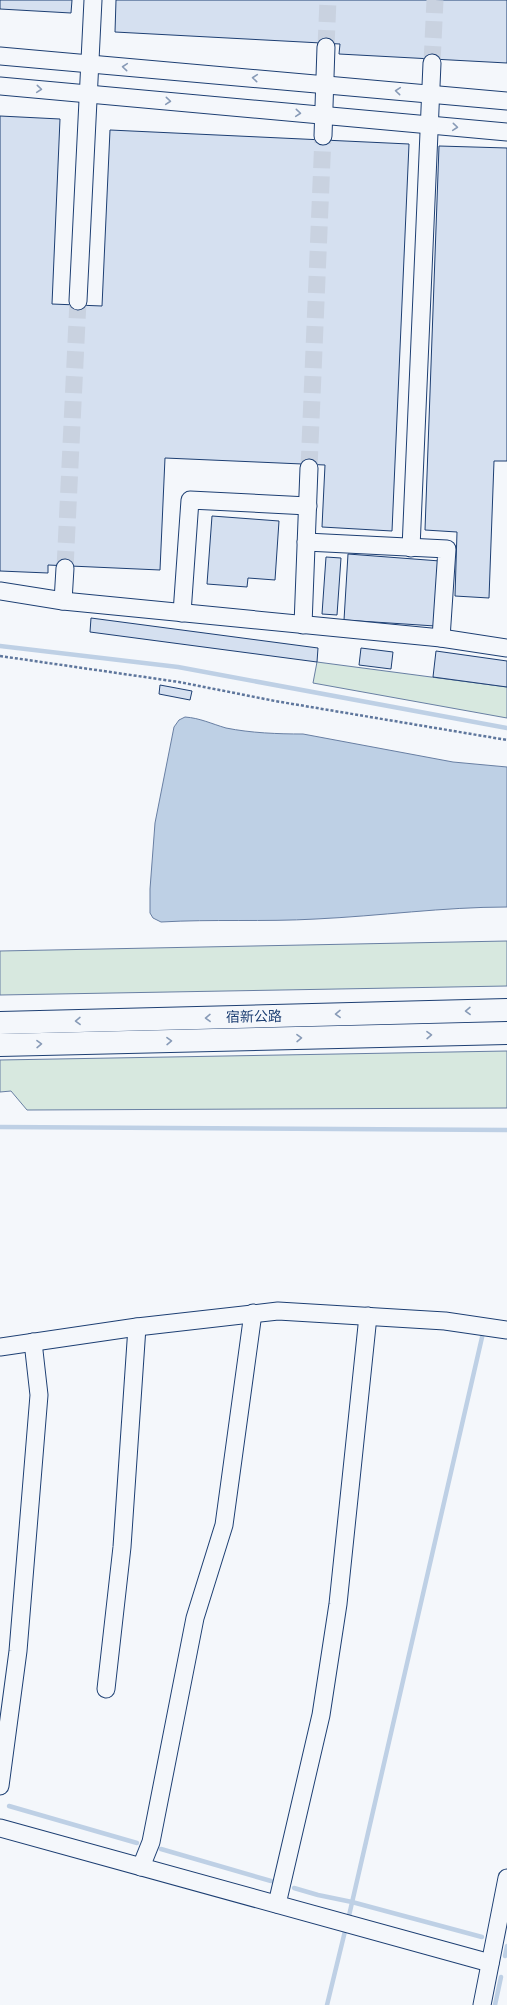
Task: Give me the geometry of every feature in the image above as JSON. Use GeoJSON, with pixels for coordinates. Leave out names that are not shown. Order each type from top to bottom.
{"type":"FeatureCollection","features":[{"type":"Feature","properties":{"kind":"highway","name":"宿新公路"},"geometry":{"type":"LineString","coordinates":[[0,1023],[507,1010]]}},
{"type":"Feature","properties":{"kind":"highway","name":"宿新公路"},"geometry":{"type":"LineString","coordinates":[[0,1045],[507,1033]]}},
{"type":"Feature","properties":{"kind":"street"},"geometry":{"type":"LineString","coordinates":[[78,301],[92,0]]}},
{"type":"Feature","properties":{"kind":"street"},"geometry":{"type":"LineString","coordinates":[[323,136],[326,47]]}},
{"type":"Feature","properties":{"kind":"street"},"geometry":{"type":"LineString","coordinates":[[0,56],[507,101]]}},
{"type":"Feature","properties":{"kind":"street"},"geometry":{"type":"LineString","coordinates":[[411,548],[432,63]]}},
{"type":"Feature","properties":{"kind":"street"},"geometry":{"type":"LineString","coordinates":[[0,86],[507,132]]}},
{"type":"Feature","properties":{"kind":"street"},"geometry":{"type":"LineString","coordinates":[[303,625],[309,468]]}},
{"type":"Feature","properties":{"kind":"street"},"geometry":{"type":"LineString","coordinates":[[182,613],[190,500],[308,506]]}},
{"type":"Feature","properties":{"kind":"street"},"geometry":{"type":"LineString","coordinates":[[306,542],[447,550],[441,638]]}},
{"type":"Feature","properties":{"kind":"street"},"geometry":{"type":"LineString","coordinates":[[63,601],[64,568]]}},
{"type":"Feature","properties":{"kind":"street"},"geometry":{"type":"LineString","coordinates":[[0,591],[63,601],[441,638],[507,648],[507,642]]}},
{"type":"Feature","properties":{"kind":"street"},"geometry":{"type":"LineString","coordinates":[[0,1347],[137,1327],[278,1311],[445,1321],[507,1330]]}},
{"type":"Feature","properties":{"kind":"street"},"geometry":{"type":"LineString","coordinates":[[141,1867],[151,1842],[195,1618],[224,1525],[253,1313]]}},
{"type":"Feature","properties":{"kind":"street"},"geometry":{"type":"LineString","coordinates":[[277,1904],[321,1714],[338,1604],[368,1316]]}},
{"type":"Feature","properties":{"kind":"street"},"geometry":{"type":"LineString","coordinates":[[106,1689],[122,1547],[137,1327]]}},
{"type":"Feature","properties":{"kind":"street"},"geometry":{"type":"LineString","coordinates":[[0,1786],[18,1651],[39,1395],[33,1342]]}},
{"type":"Feature","properties":{"kind":"street"},"geometry":{"type":"LineString","coordinates":[[0,1828],[490,1963]]}},
{"type":"Feature","properties":{"kind":"street"},"geometry":{"type":"LineString","coordinates":[[482,2005],[507,1878]]}},
{"type":"Feature","properties":{"kind":"path"},"geometry":{"type":"LineString","coordinates":[[0,656],[179,682],[283,702],[507,740]]}},
{"type":"Feature","properties":{"kind":"shaded area"},"geometry":{"type":"Polygon","coordinates":[[[317,662],[507,687],[507,718],[313,683],[317,662]]]}},
{"type":"Feature","properties":{"kind":"shaded area"},"geometry":{"type":"Polygon","coordinates":[[[507,941],[507,986],[0,995],[0,951],[507,941]]]}},
{"type":"Feature","properties":{"kind":"shaded area"},"geometry":{"type":"Polygon","coordinates":[[[507,1051],[507,1108],[27,1110],[11,1091],[0,1092],[0,1060],[507,1051]]]}},
{"type":"Feature","properties":{"kind":"water"},"geometry":{"type":"Polygon","coordinates":[[[185,717],[206,721],[235,730],[264,733],[303,734],[453,762],[507,767],[507,907],[459,908],[297,920],[161,922],[153,918],[150,913],[150,889],[155,823],[174,727],[179,720],[185,717]]]}},
{"type":"Feature","properties":{"kind":"building"},"geometry":{"type":"Polygon","coordinates":[[[0,0],[72,0],[71,13],[0,9],[0,0]]]}},
{"type":"Feature","properties":{"kind":"building"},"geometry":{"type":"Polygon","coordinates":[[[116,0],[507,0],[507,63],[339,54],[340,44],[115,32],[116,0]]]}},
{"type":"Feature","properties":{"kind":"building"},"geometry":{"type":"Polygon","coordinates":[[[0,116],[60,119],[52,304],[102,306],[110,130],[409,144],[392,531],[322,527],[325,465],[165,458],[160,570],[48,565],[48,573],[0,571],[0,116]]]}},
{"type":"Feature","properties":{"kind":"building"},"geometry":{"type":"Polygon","coordinates":[[[439,146],[507,148],[507,461],[494,461],[489,598],[455,596],[457,532],[425,530],[439,146]]]}},
{"type":"Feature","properties":{"kind":"building"},"geometry":{"type":"Polygon","coordinates":[[[212,516],[279,521],[275,580],[248,578],[247,587],[207,584],[212,516]]]}},
{"type":"Feature","properties":{"kind":"building"},"geometry":{"type":"Polygon","coordinates":[[[348,554],[440,561],[435,626],[344,620],[348,554]]]}},
{"type":"Feature","properties":{"kind":"building"},"geometry":{"type":"Polygon","coordinates":[[[326,557],[341,558],[337,615],[322,614],[326,557]]]}},
{"type":"Feature","properties":{"kind":"building"},"geometry":{"type":"Polygon","coordinates":[[[91,618],[318,648],[317,662],[90,632],[91,618]]]}},
{"type":"Feature","properties":{"kind":"building"},"geometry":{"type":"Polygon","coordinates":[[[361,648],[393,652],[391,669],[359,665],[361,648]]]}},
{"type":"Feature","properties":{"kind":"building"},"geometry":{"type":"Polygon","coordinates":[[[436,651],[507,661],[507,687],[433,677],[436,651]]]}},
{"type":"Feature","properties":{"kind":"building"},"geometry":{"type":"Polygon","coordinates":[[[160,685],[192,691],[190,700],[159,694],[160,685]]]}},
{"type":"Feature","properties":{"kind":"waterway"},"geometry":{"type":"LineString","coordinates":[[0,646],[178,667],[507,728]]}},
{"type":"Feature","properties":{"kind":"waterway"},"geometry":{"type":"LineString","coordinates":[[0,1127],[507,1130]]}},
{"type":"Feature","properties":{"kind":"waterway"},"geometry":{"type":"LineString","coordinates":[[348,1920],[483,1333]]}},
{"type":"Feature","properties":{"kind":"waterway"},"geometry":{"type":"LineString","coordinates":[[9,1806],[137,1843]]}},
{"type":"Feature","properties":{"kind":"waterway"},"geometry":{"type":"LineString","coordinates":[[161,1849],[271,1881]]}},
{"type":"Feature","properties":{"kind":"waterway"},"geometry":{"type":"LineString","coordinates":[[294,1888],[482,1937]]}},
{"type":"Feature","properties":{"kind":"waterway"},"geometry":{"type":"LineString","coordinates":[[327,2005],[346,1927]]}},
{"type":"Feature","properties":{"kind":"waterway"},"geometry":{"type":"LineString","coordinates":[[505,1956],[507,1946]]}},
{"type":"Feature","properties":{"kind":"waterway"},"geometry":{"type":"LineString","coordinates":[[495,2005],[501,1977]]}},
{"type":"Feature","properties":{"kind":"tunnel"},"geometry":{"type":"LineString","coordinates":[[326,47],[328,0]]}},
{"type":"Feature","properties":{"kind":"tunnel"},"geometry":{"type":"LineString","coordinates":[[432,63],[435,0]]}},
{"type":"Feature","properties":{"kind":"tunnel"},"geometry":{"type":"LineString","coordinates":[[309,468],[323,136]]}},
{"type":"Feature","properties":{"kind":"tunnel"},"geometry":{"type":"LineString","coordinates":[[65,568],[78,301]]}}]}
